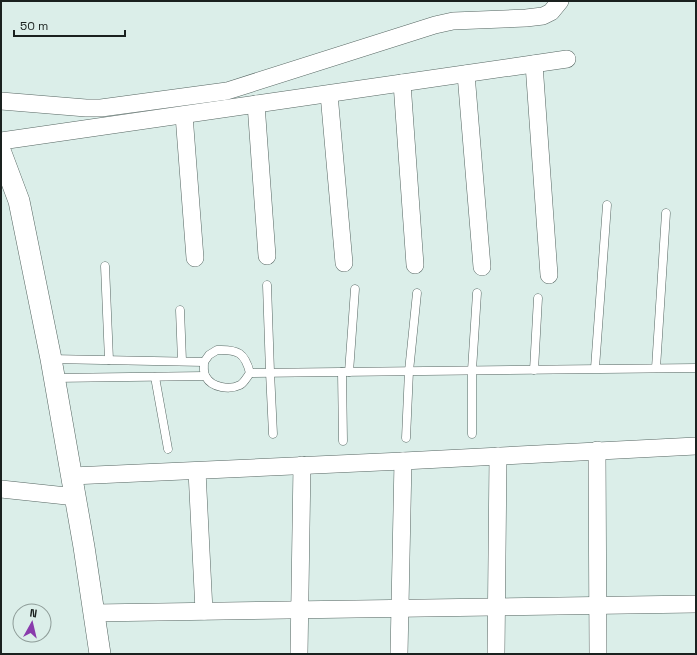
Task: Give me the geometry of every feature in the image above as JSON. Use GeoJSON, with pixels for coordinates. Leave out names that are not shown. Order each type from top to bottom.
{"type":"FeatureCollection","features":[{"type":"Feature","properties":{"kind":"street"},"geometry":{"type":"LineString","coordinates":[[1,101],[93,108],[227,92],[435,25],[453,21],[543,16],[551,12],[560,1]]}},
{"type":"Feature","properties":{"kind":"street"},"geometry":{"type":"LineString","coordinates":[[1,141],[568,59]]}},
{"type":"Feature","properties":{"kind":"street"},"geometry":{"type":"LineString","coordinates":[[534,64],[550,275]]}},
{"type":"Feature","properties":{"kind":"street"},"geometry":{"type":"LineString","coordinates":[[466,74],[482,267]]}},
{"type":"Feature","properties":{"kind":"street"},"geometry":{"type":"LineString","coordinates":[[402,83],[415,265]]}},
{"type":"Feature","properties":{"kind":"street"},"geometry":{"type":"LineString","coordinates":[[329,94],[344,263]]}},
{"type":"Feature","properties":{"kind":"street"},"geometry":{"type":"LineString","coordinates":[[256,104],[267,256]]}},
{"type":"Feature","properties":{"kind":"street"},"geometry":{"type":"LineString","coordinates":[[184,115],[194,258]]}},
{"type":"Feature","properties":{"kind":"street"},"geometry":{"type":"LineString","coordinates":[[1,153],[19,201],[53,368],[76,497],[100,654]]}},
{"type":"Feature","properties":{"kind":"street"},"geometry":{"type":"LineString","coordinates":[[72,476],[696,446]]}},
{"type":"Feature","properties":{"kind":"street"},"geometry":{"type":"LineString","coordinates":[[597,450],[598,654]]}},
{"type":"Feature","properties":{"kind":"street"},"geometry":{"type":"LineString","coordinates":[[496,654],[498,456]]}},
{"type":"Feature","properties":{"kind":"street"},"geometry":{"type":"LineString","coordinates":[[399,654],[403,461]]}},
{"type":"Feature","properties":{"kind":"street"},"geometry":{"type":"LineString","coordinates":[[299,654],[302,465]]}},
{"type":"Feature","properties":{"kind":"street"},"geometry":{"type":"LineString","coordinates":[[197,471],[204,611]]}},
{"type":"Feature","properties":{"kind":"street"},"geometry":{"type":"LineString","coordinates":[[1,489],[76,497]]}},
{"type":"Feature","properties":{"kind":"street"},"geometry":{"type":"LineString","coordinates":[[94,613],[696,604]]}},
{"type":"Feature","properties":{"kind":"lane"},"geometry":{"type":"LineString","coordinates":[[596,368],[607,205]]}},
{"type":"Feature","properties":{"kind":"lane"},"geometry":{"type":"LineString","coordinates":[[656,368],[666,213]]}},
{"type":"Feature","properties":{"kind":"lane"},"geometry":{"type":"LineString","coordinates":[[105,266],[109,360]]}},
{"type":"Feature","properties":{"kind":"lane"},"geometry":{"type":"LineString","coordinates":[[267,285],[273,434]]}},
{"type":"Feature","properties":{"kind":"lane"},"geometry":{"type":"LineString","coordinates":[[343,441],[346,372],[355,289]]}},
{"type":"Feature","properties":{"kind":"lane"},"geometry":{"type":"LineString","coordinates":[[406,438],[409,371],[417,292]]}},
{"type":"Feature","properties":{"kind":"lane"},"geometry":{"type":"LineString","coordinates":[[472,434],[472,370],[477,293]]}},
{"type":"Feature","properties":{"kind":"lane"},"geometry":{"type":"LineString","coordinates":[[534,370],[538,298]]}},
{"type":"Feature","properties":{"kind":"lane"},"geometry":{"type":"LineString","coordinates":[[180,310],[182,361]]}},
{"type":"Feature","properties":{"kind":"lane"},"geometry":{"type":"LineString","coordinates":[[250,373],[247,362],[243,356],[236,352],[217,350],[209,355],[204,362],[205,376],[209,382],[217,386],[234,388],[241,384],[250,373],[270,372],[696,368]]}},
{"type":"Feature","properties":{"kind":"lane"},"geometry":{"type":"LineString","coordinates":[[53,368],[109,360],[204,362]]}},
{"type":"Feature","properties":{"kind":"lane"},"geometry":{"type":"LineString","coordinates":[[53,368],[155,377],[205,376]]}},
{"type":"Feature","properties":{"kind":"lane"},"geometry":{"type":"LineString","coordinates":[[155,377],[168,449]]}}]}
